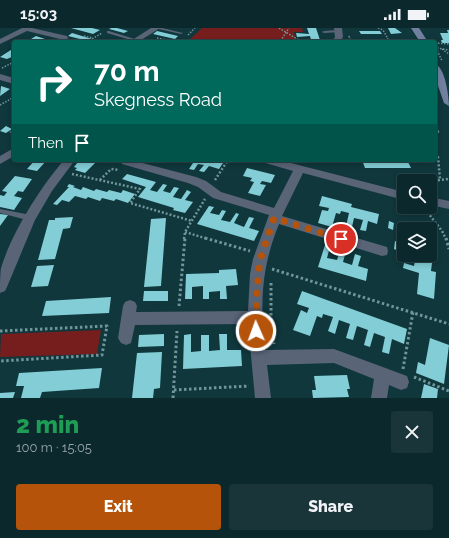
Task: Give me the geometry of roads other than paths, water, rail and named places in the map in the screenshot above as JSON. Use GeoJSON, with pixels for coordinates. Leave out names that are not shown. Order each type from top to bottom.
{"type":"FeatureCollection","features":[{"type":"Feature","properties":{"kind":"street"},"geometry":{"type":"LineString","coordinates":[[0,42],[28,28],[64,38]]}},
{"type":"Feature","properties":{"kind":"street"},"geometry":{"type":"LineString","coordinates":[[137,40],[156,28]]}},
{"type":"Feature","properties":{"kind":"street"},"geometry":{"type":"LineString","coordinates":[[415,28],[423,40]]}},
{"type":"Feature","properties":{"kind":"street"},"geometry":{"type":"LineString","coordinates":[[338,30],[339,38],[338,40]]}},
{"type":"Feature","properties":{"kind":"street"},"geometry":{"type":"LineString","coordinates":[[437,71],[449,103]]}},
{"type":"Feature","properties":{"kind":"street"},"geometry":{"type":"LineString","coordinates":[[0,76],[12,80]]}},
{"type":"Feature","properties":{"kind":"street"},"geometry":{"type":"LineString","coordinates":[[0,161],[12,152]]}},
{"type":"Feature","properties":{"kind":"street"},"geometry":{"type":"LineString","coordinates":[[0,288],[16,246],[43,195],[68,162]]}},
{"type":"Feature","properties":{"kind":"street"},"geometry":{"type":"LineString","coordinates":[[273,162],[397,194]]}},
{"type":"Feature","properties":{"kind":"street"},"geometry":{"type":"LineString","coordinates":[[124,164],[192,180],[202,184],[218,195],[275,216],[382,251]]}},
{"type":"Feature","properties":{"kind":"street"},"geometry":{"type":"LineString","coordinates":[[262,391],[258,358],[256,317],[264,263],[275,216],[299,170]]}},
{"type":"Feature","properties":{"kind":"street"},"geometry":{"type":"LineString","coordinates":[[126,338],[129,313],[177,319],[256,317]]}},
{"type":"Feature","properties":{"kind":"street"},"geometry":{"type":"LineString","coordinates":[[258,358],[334,356],[383,374],[402,377]]}},
{"type":"Feature","properties":{"kind":"street"},"geometry":{"type":"LineString","coordinates":[[379,398],[383,374]]}},
{"type":"Feature","properties":{"kind":"lane"},"geometry":{"type":"LineString","coordinates":[[156,28],[180,33]]}},
{"type":"Feature","properties":{"kind":"lane"},"geometry":{"type":"LineString","coordinates":[[324,32],[338,30]]}},
{"type":"Feature","properties":{"kind":"lane"},"geometry":{"type":"LineString","coordinates":[[106,32],[132,40]]}},
{"type":"Feature","properties":{"kind":"lane"},"geometry":{"type":"LineString","coordinates":[[64,38],[72,40]]}},
{"type":"Feature","properties":{"kind":"lane"},"geometry":{"type":"LineString","coordinates":[[0,211],[31,218]]}}]}
